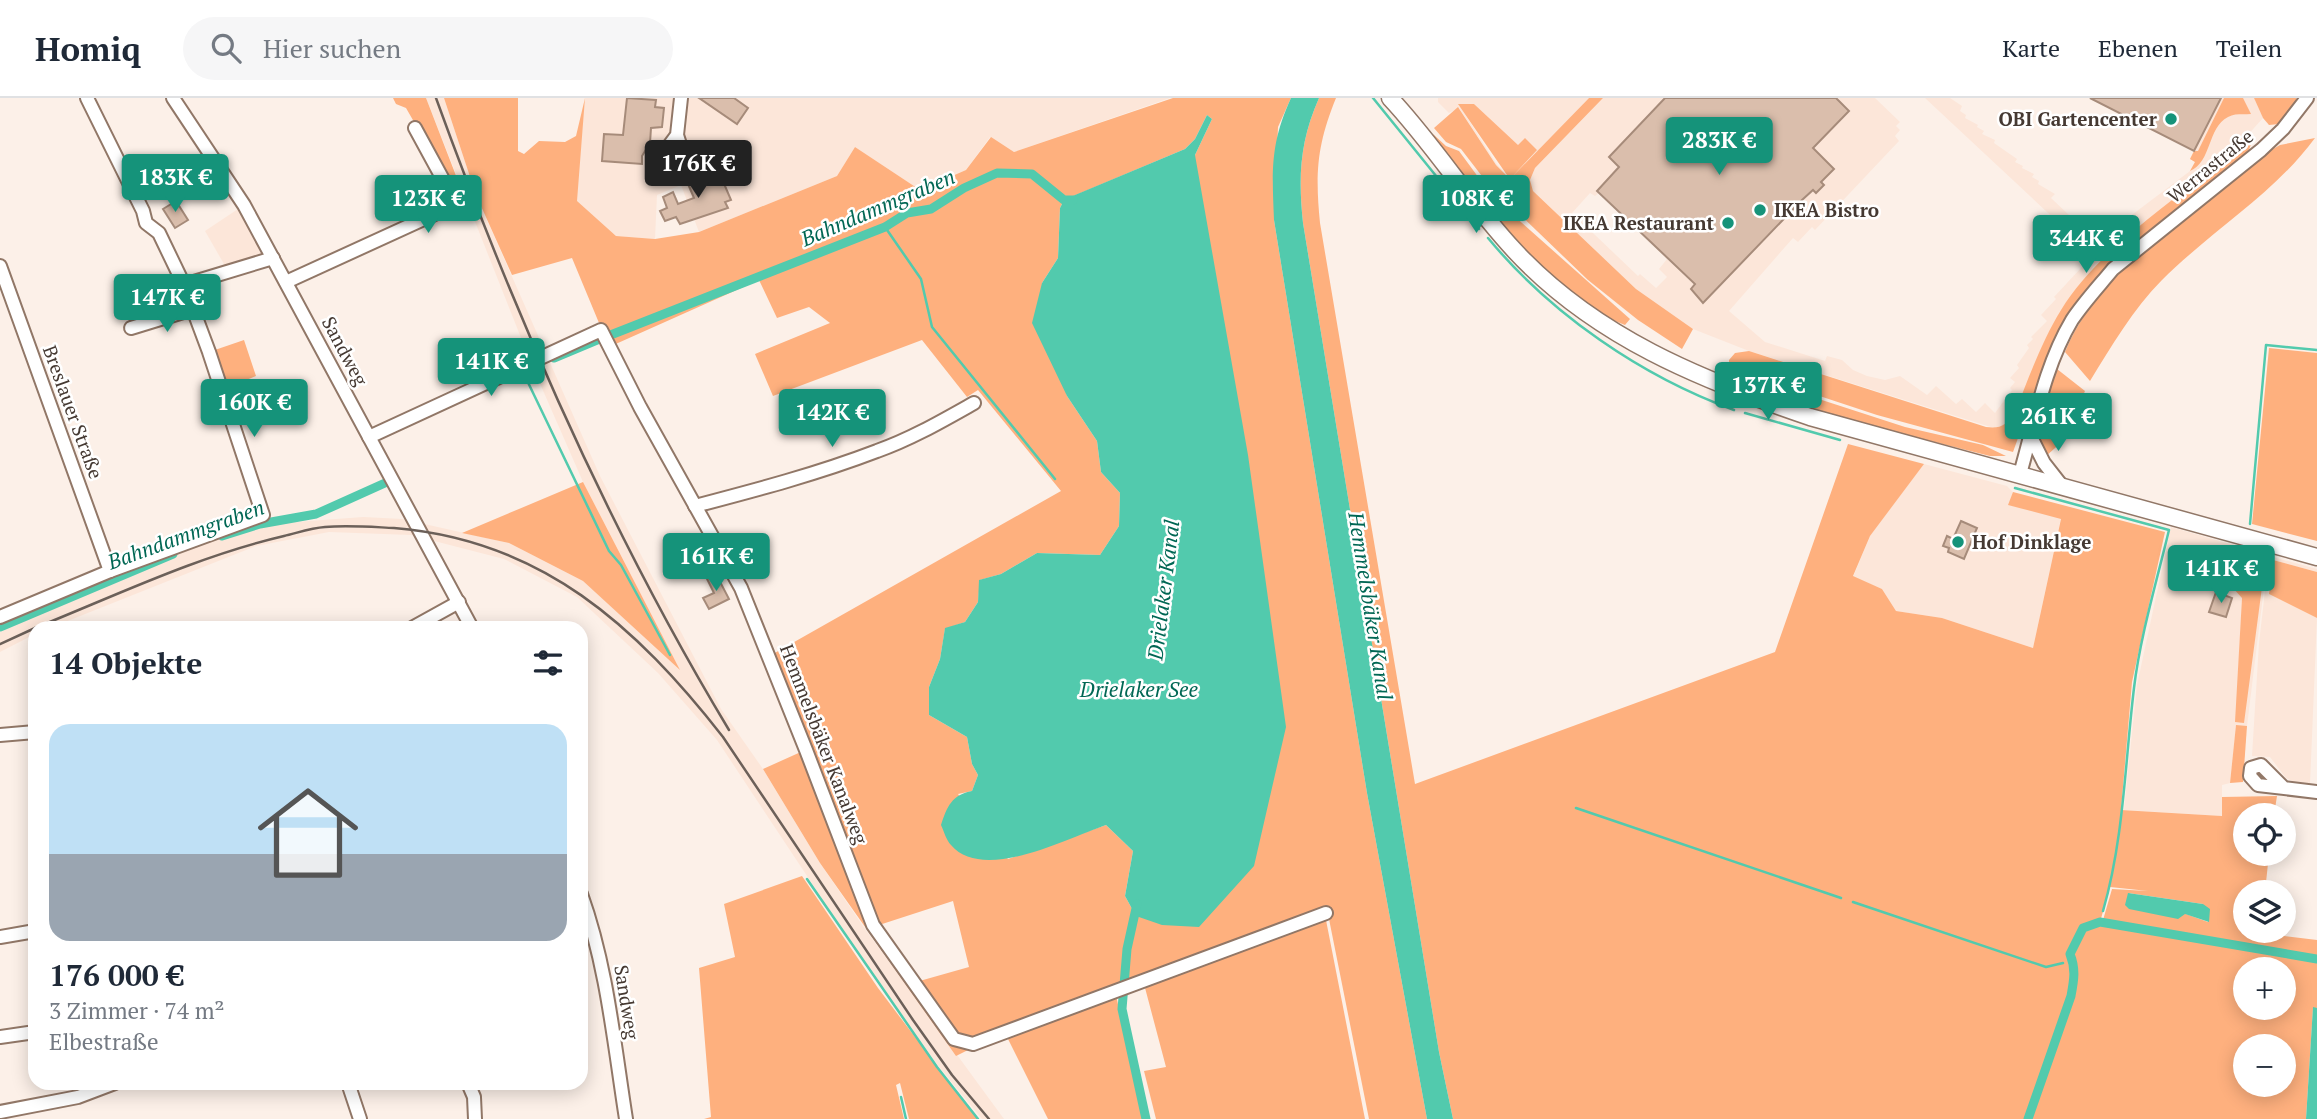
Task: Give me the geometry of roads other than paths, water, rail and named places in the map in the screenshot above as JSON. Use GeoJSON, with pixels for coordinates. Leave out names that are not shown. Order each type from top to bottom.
{"type":"FeatureCollection","features":[{"type":"Feature","properties":{"kind":"main road"},"geometry":{"type":"LineString","coordinates":[[1390,98],[1515,251],[1572,304],[1621,336],[1676,366],[1737,393],[1810,417],[2317,558]]}},
{"type":"Feature","properties":{"kind":"street"},"geometry":{"type":"LineString","coordinates":[[0,617],[110,571],[263,515],[184,285],[159,233],[146,223],[144,211],[87,98]]}},
{"type":"Feature","properties":{"kind":"street","name":"Sandweg"},"geometry":{"type":"LineString","coordinates":[[173,98],[223,169],[273,257],[468,621]]}},
{"type":"Feature","properties":{"kind":"street"},"geometry":{"type":"LineString","coordinates":[[677,135],[681,98]]}},
{"type":"Feature","properties":{"kind":"street","name":"Werrastraße"},"geometry":{"type":"LineString","coordinates":[[2020,474],[2052,362],[2073,320],[2093,293],[2113,270],[2261,150],[2283,129],[2307,98]]}},
{"type":"Feature","properties":{"kind":"street"},"geometry":{"type":"LineString","coordinates":[[286,282],[454,202],[415,128]]}},
{"type":"Feature","properties":{"kind":"street"},"geometry":{"type":"LineString","coordinates":[[184,285],[273,257]]}},
{"type":"Feature","properties":{"kind":"street","name":"Breslauer Straße"},"geometry":{"type":"LineString","coordinates":[[0,266],[110,571]]}},
{"type":"Feature","properties":{"kind":"street"},"geometry":{"type":"LineString","coordinates":[[131,328],[193,309]]}},
{"type":"Feature","properties":{"kind":"street","name":"Hemmelsbäker Kanalweg"},"geometry":{"type":"LineString","coordinates":[[369,437],[601,330],[746,600],[873,925],[954,1039],[973,1044],[1326,913]]}},
{"type":"Feature","properties":{"kind":"street"},"geometry":{"type":"LineString","coordinates":[[695,506],[803,477],[878,451],[923,431],[974,403]]}},
{"type":"Feature","properties":{"kind":"street"},"geometry":{"type":"LineString","coordinates":[[2030,435],[2044,463],[2062,486]]}},
{"type":"Feature","properties":{"kind":"street"},"geometry":{"type":"LineString","coordinates":[[425,621],[459,602]]}},
{"type":"Feature","properties":{"kind":"street"},"geometry":{"type":"LineString","coordinates":[[0,736],[28,733]]}},
{"type":"Feature","properties":{"kind":"street"},"geometry":{"type":"LineString","coordinates":[[2284,788],[2317,792]]}},
{"type":"Feature","properties":{"kind":"street","name":"Sandweg"},"geometry":{"type":"LineString","coordinates":[[588,914],[606,989],[626,1119]]}},
{"type":"Feature","properties":{"kind":"street"},"geometry":{"type":"LineString","coordinates":[[0,937],[28,932]]}},
{"type":"Feature","properties":{"kind":"street"},"geometry":{"type":"LineString","coordinates":[[0,1037],[28,1033]]}},
{"type":"Feature","properties":{"kind":"street"},"geometry":{"type":"LineString","coordinates":[[1,1119],[0,1113],[78,1097],[96,1090]]}},
{"type":"Feature","properties":{"kind":"street"},"geometry":{"type":"LineString","coordinates":[[350,1090],[359,1119]]}},
{"type":"Feature","properties":{"kind":"street"},"geometry":{"type":"LineString","coordinates":[[471,1090],[475,1119]]}},
{"type":"Feature","properties":{"kind":"water"},"geometry":{"type":"Polygon","coordinates":[[[1291,98],[1319,98],[1308,129],[1302,159],[1303,223],[1439,1052],[1453,1119],[1427,1119],[1367,793],[1274,220],[1274,158],[1279,130],[1291,98]]]}},
{"type":"Feature","properties":{"kind":"water","name":"Drielaker See"},"geometry":{"type":"Polygon","coordinates":[[[1207,115],[1212,119],[1195,155],[1248,455],[1286,727],[1254,866],[1199,927],[1162,925],[1136,916],[1125,896],[1133,851],[1106,825],[1049,847],[1004,859],[983,860],[965,856],[951,845],[941,825],[943,818],[955,799],[972,791],[978,775],[972,764],[967,737],[929,715],[929,687],[940,659],[945,628],[965,622],[978,602],[979,580],[1001,574],[1037,553],[1100,555],[1119,526],[1120,493],[1101,472],[1097,441],[1067,396],[1032,323],[1042,283],[1058,258],[1060,208],[1064,200],[1185,149],[1195,139],[1207,115]]]}},
{"type":"Feature","properties":{"kind":"water"},"geometry":{"type":"Polygon","coordinates":[[[2128,893],[2203,904],[2210,909],[2209,922],[2185,914],[2178,919],[2129,909],[2125,905],[2128,893]]]}},
{"type":"Feature","properties":{"kind":"water"},"geometry":{"type":"Polygon","coordinates":[[[2313,1007],[2317,1008],[2317,1119],[2306,1119],[2313,1007]]]}},
{"type":"Feature","properties":{"kind":"waterway"},"geometry":{"type":"LineString","coordinates":[[1373,98],[1479,229]]}},
{"type":"Feature","properties":{"kind":"waterway","name":"Bahndammgraben"},"geometry":{"type":"LineString","coordinates":[[608,336],[885,227],[907,213],[931,209],[964,188],[997,173],[1032,174],[1064,200],[1073,200]]}},
{"type":"Feature","properties":{"kind":"waterway"},"geometry":{"type":"LineString","coordinates":[[885,227],[921,279],[932,327],[1055,479]]}},
{"type":"Feature","properties":{"kind":"waterway"},"geometry":{"type":"LineString","coordinates":[[1488,238],[1540,292],[1600,340],[1665,379],[1734,410]]}},
{"type":"Feature","properties":{"kind":"waterway","name":"Bahndammgraben"},"geometry":{"type":"LineString","coordinates":[[554,358],[597,340]]}},
{"type":"Feature","properties":{"kind":"waterway"},"geometry":{"type":"LineString","coordinates":[[2250,524],[2266,345],[2317,350]]}},
{"type":"Feature","properties":{"kind":"waterway"},"geometry":{"type":"LineString","coordinates":[[523,372],[609,551],[621,565],[670,655]]}},
{"type":"Feature","properties":{"kind":"waterway"},"geometry":{"type":"LineString","coordinates":[[1745,413],[1840,440]]}},
{"type":"Feature","properties":{"kind":"waterway","name":"Bahndammgraben"},"geometry":{"type":"LineString","coordinates":[[222,536],[260,524],[316,514],[385,483]]}},
{"type":"Feature","properties":{"kind":"waterway"},"geometry":{"type":"LineString","coordinates":[[2015,488],[2169,530],[2137,669],[2120,828],[2103,911]]}},
{"type":"Feature","properties":{"kind":"waterway","name":"Bahndammgraben"},"geometry":{"type":"LineString","coordinates":[[0,627],[173,554]]}},
{"type":"Feature","properties":{"kind":"waterway"},"geometry":{"type":"LineString","coordinates":[[1576,808],[1841,898]]}},
{"type":"Feature","properties":{"kind":"waterway"},"geometry":{"type":"LineString","coordinates":[[807,879],[937,1067],[978,1119]]}},
{"type":"Feature","properties":{"kind":"waterway"},"geometry":{"type":"LineString","coordinates":[[1853,902],[2046,967],[2063,963]]}},
{"type":"Feature","properties":{"kind":"waterway","name":"Drielaker Kanal"},"geometry":{"type":"LineString","coordinates":[[1137,904],[1127,949],[1122,1009],[1146,1119]]}},
{"type":"Feature","properties":{"kind":"waterway"},"geometry":{"type":"LineString","coordinates":[[2028,1119],[2071,996],[2074,975],[2070,954],[2083,928],[2100,922],[2317,959]]}},
{"type":"Feature","properties":{"kind":"waterway"},"geometry":{"type":"LineString","coordinates":[[901,1097],[906,1119]]}},
{"type":"Feature","properties":{"kind":"railway"},"geometry":{"type":"LineString","coordinates":[[436,98],[498,261],[567,421],[644,578],[729,730]]}},
{"type":"Feature","properties":{"kind":"railway"},"geometry":{"type":"LineString","coordinates":[[52,621],[220,554],[320,528],[394,528],[447,536],[496,550],[540,570],[581,595],[620,625],[656,659],[723,737],[913,1020],[952,1075],[989,1119]]}},
{"type":"Feature","properties":{"kind":"railway"},"geometry":{"type":"LineString","coordinates":[[0,644],[28,631]]}},
{"type":"Feature","properties":{"kind":"place","name":"OBI Gartencenter"},"geometry":{"type":"Point","coordinates":[2171,119]}},
{"type":"Feature","properties":{"kind":"place","name":"IKEA Bistro"},"geometry":{"type":"Point","coordinates":[1760,210]}},
{"type":"Feature","properties":{"kind":"place","name":"IKEA Restaurant"},"geometry":{"type":"Point","coordinates":[1728,223]}},
{"type":"Feature","properties":{"kind":"place","name":"Hof Dinklage"},"geometry":{"type":"Point","coordinates":[1958,542]}},
{"type":"Feature","properties":{"kind":"water label","name":"Hemmelsbäker Kanal"},"geometry":{"type":"Point","coordinates":[1370,606]}}]}
